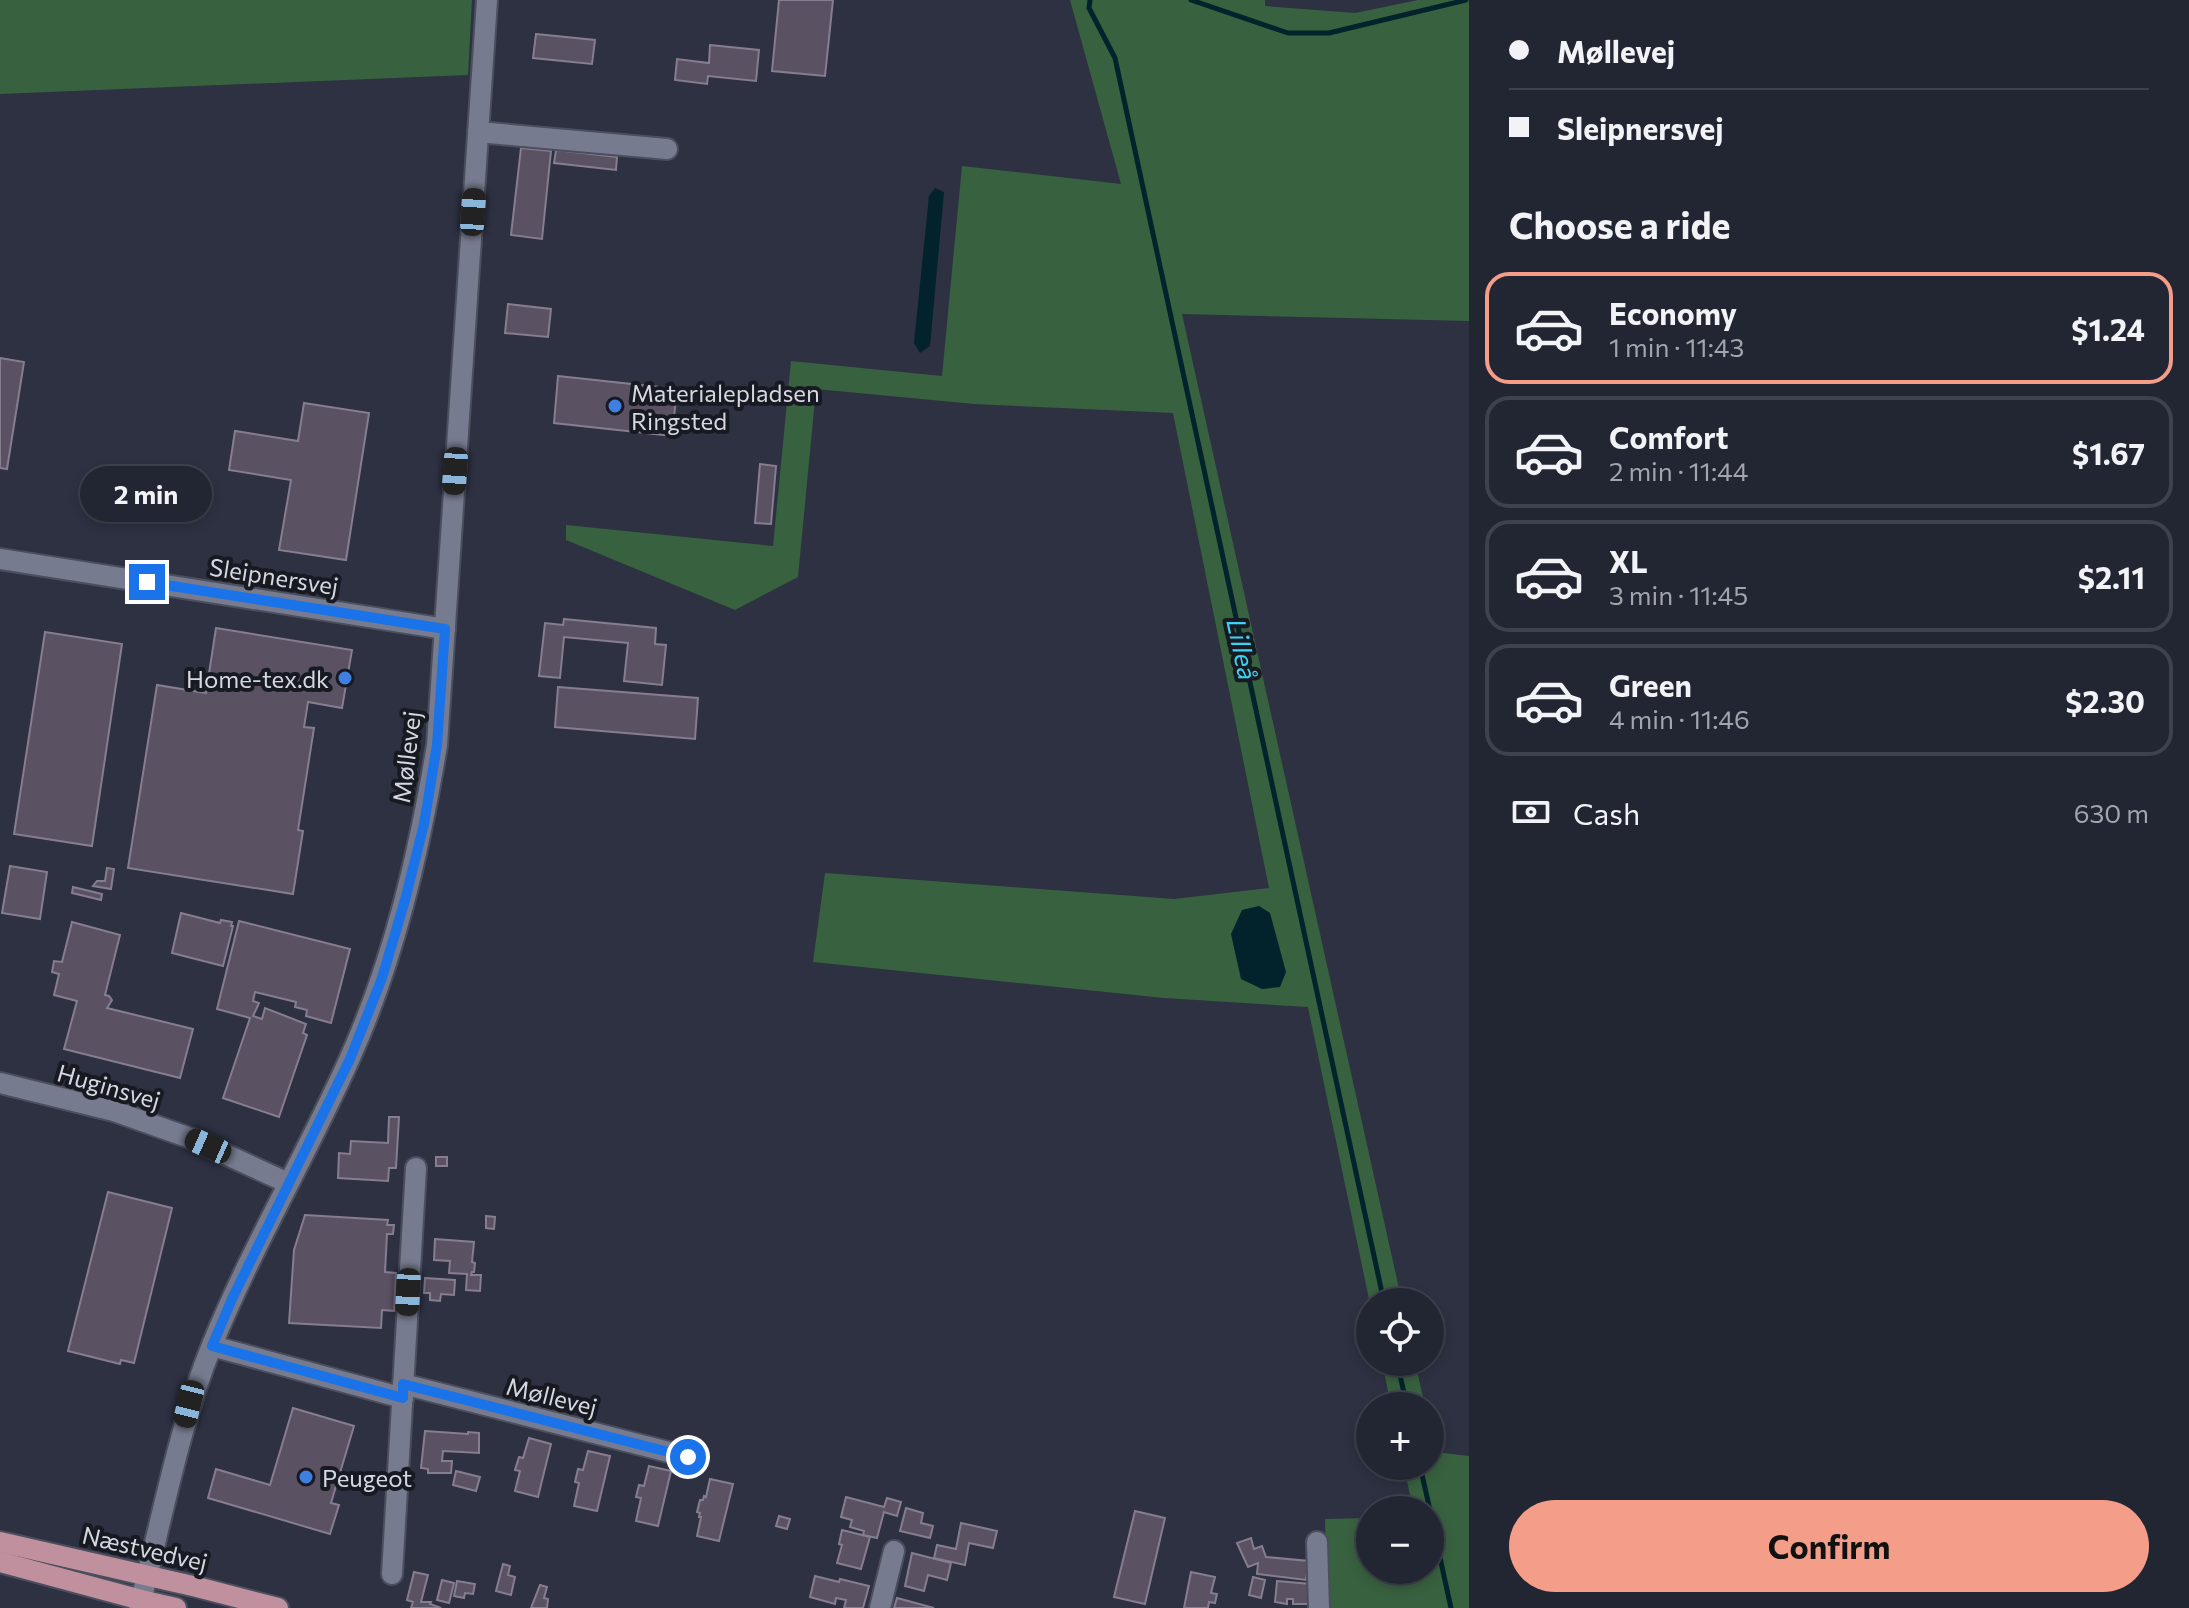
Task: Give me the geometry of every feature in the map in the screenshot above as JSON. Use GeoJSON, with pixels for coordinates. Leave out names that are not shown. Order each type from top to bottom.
{"type":"FeatureCollection","features":[{"type":"Feature","properties":{"kind":"main road","name":"Næstvedvej"},"geometry":{"type":"LineString","coordinates":[[0,1542],[278,1608]]}},
{"type":"Feature","properties":{"kind":"main road","name":"Næstvedvej"},"geometry":{"type":"LineString","coordinates":[[0,1562],[140,1604],[176,1608]]}},
{"type":"Feature","properties":{"kind":"street","name":"Møllevej"},"geometry":{"type":"LineString","coordinates":[[140,1604],[189,1404],[232,1299],[350,1059],[382,978],[424,824],[437,745],[487,0]]}},
{"type":"Feature","properties":{"kind":"street"},"geometry":{"type":"LineString","coordinates":[[478,132],[667,149]]}},
{"type":"Feature","properties":{"kind":"street","name":"Sleipnersvej"},"geometry":{"type":"LineString","coordinates":[[0,559],[445,629]]}},
{"type":"Feature","properties":{"kind":"street","name":"Huginsvej"},"geometry":{"type":"LineString","coordinates":[[0,1083],[126,1115],[190,1138],[288,1183]]}},
{"type":"Feature","properties":{"kind":"street"},"geometry":{"type":"LineString","coordinates":[[392,1574],[416,1168]]}},
{"type":"Feature","properties":{"kind":"street","name":"Møllevej"},"geometry":{"type":"LineString","coordinates":[[212,1346],[688,1457]]}},
{"type":"Feature","properties":{"kind":"street"},"geometry":{"type":"LineString","coordinates":[[1317,1542],[1319,1608]]}},
{"type":"Feature","properties":{"kind":"street"},"geometry":{"type":"LineString","coordinates":[[880,1608],[894,1551]]}},
{"type":"Feature","properties":{"kind":"green space"},"geometry":{"type":"Polygon","coordinates":[[[0,0],[472,0],[468,75],[0,94],[0,0]]]}},
{"type":"Feature","properties":{"kind":"green space"},"geometry":{"type":"Polygon","coordinates":[[[1070,0],[1265,0],[1265,6],[1355,13],[1418,0],[1469,0],[1469,321],[1182,314],[1399,1288],[1367,1288],[1308,1007],[1164,998],[813,962],[825,873],[1174,899],[1269,888],[1173,413],[974,404],[816,389],[798,577],[735,610],[566,540],[566,525],[773,546],[791,361],[942,376],[962,166],[1121,184],[1070,0]]]}},
{"type":"Feature","properties":{"kind":"green space"},"geometry":{"type":"Polygon","coordinates":[[[1385,1376],[1418,1376],[1422,1392],[1388,1392],[1385,1376]]]}},
{"type":"Feature","properties":{"kind":"green space"},"geometry":{"type":"Polygon","coordinates":[[[1444,1453],[1469,1456],[1469,1608],[1327,1608],[1325,1519],[1356,1518],[1356,1584],[1444,1584],[1444,1496],[1410,1496],[1407,1480],[1444,1480],[1444,1453]]]}},
{"type":"Feature","properties":{"kind":"water"},"geometry":{"type":"Polygon","coordinates":[[[935,188],[944,192],[930,346],[920,353],[914,343],[929,196],[935,188]]]}},
{"type":"Feature","properties":{"kind":"water"},"geometry":{"type":"Polygon","coordinates":[[[1259,906],[1270,913],[1286,972],[1280,987],[1262,989],[1241,979],[1231,934],[1242,910],[1259,906]]]}},
{"type":"Feature","properties":{"kind":"building"},"geometry":{"type":"Polygon","coordinates":[[[779,0],[833,0],[825,76],[772,71],[779,0]]]}},
{"type":"Feature","properties":{"kind":"building"},"geometry":{"type":"Polygon","coordinates":[[[536,34],[595,40],[592,64],[533,58],[536,34]]]}},
{"type":"Feature","properties":{"kind":"building"},"geometry":{"type":"Polygon","coordinates":[[[710,45],[759,50],[756,81],[708,76],[707,84],[675,80],[677,59],[709,63],[710,45]]]}},
{"type":"Feature","properties":{"kind":"building"},"geometry":{"type":"Polygon","coordinates":[[[521,148],[551,151],[542,239],[511,235],[521,148]]]}},
{"type":"Feature","properties":{"kind":"building"},"geometry":{"type":"Polygon","coordinates":[[[556,150],[617,157],[616,170],[554,163],[556,150]]]}},
{"type":"Feature","properties":{"kind":"building"},"geometry":{"type":"Polygon","coordinates":[[[508,304],[551,309],[548,337],[505,333],[508,304]]]}},
{"type":"Feature","properties":{"kind":"building"},"geometry":{"type":"Polygon","coordinates":[[[0,358],[24,362],[7,469],[0,468],[0,358]]]}},
{"type":"Feature","properties":{"kind":"building","name":"Materialepladsen Ringsted"},"geometry":{"type":"Polygon","coordinates":[[[558,376],[677,389],[672,436],[554,423],[558,376]]]}},
{"type":"Feature","properties":{"kind":"building"},"geometry":{"type":"Polygon","coordinates":[[[304,403],[369,413],[346,560],[279,550],[291,480],[229,470],[235,431],[298,441],[304,403]]]}},
{"type":"Feature","properties":{"kind":"building"},"geometry":{"type":"Polygon","coordinates":[[[760,464],[776,466],[771,524],[755,523],[760,464]]]}},
{"type":"Feature","properties":{"kind":"building"},"geometry":{"type":"Polygon","coordinates":[[[564,619],[656,628],[655,644],[666,645],[662,685],[624,681],[628,643],[564,637],[560,678],[539,676],[545,623],[563,625],[564,619]]]}},
{"type":"Feature","properties":{"kind":"building"},"geometry":{"type":"Polygon","coordinates":[[[216,628],[352,650],[342,708],[308,702],[304,727],[314,728],[298,830],[303,831],[293,894],[128,868],[157,685],[206,693],[216,628]]]}},
{"type":"Feature","properties":{"kind":"building"},"geometry":{"type":"Polygon","coordinates":[[[45,632],[122,644],[92,846],[14,834],[45,632]]]}},
{"type":"Feature","properties":{"kind":"building"},"geometry":{"type":"Polygon","coordinates":[[[558,687],[698,698],[695,739],[555,727],[558,687]]]}},
{"type":"Feature","properties":{"kind":"building"},"geometry":{"type":"Polygon","coordinates":[[[10,866],[47,872],[40,919],[2,913],[10,866]]]}},
{"type":"Feature","properties":{"kind":"building"},"geometry":{"type":"Polygon","coordinates":[[[107,868],[114,869],[111,889],[93,886],[97,881],[105,881],[107,868]]]}},
{"type":"Feature","properties":{"kind":"building"},"geometry":{"type":"Polygon","coordinates":[[[73,887],[102,894],[101,900],[72,893],[73,887]]]}},
{"type":"Feature","properties":{"kind":"building"},"geometry":{"type":"Polygon","coordinates":[[[181,913],[220,923],[221,920],[232,922],[223,966],[172,953],[181,913]]]}},
{"type":"Feature","properties":{"kind":"building"},"geometry":{"type":"Polygon","coordinates":[[[239,921],[350,949],[331,1023],[306,1016],[307,1010],[295,1007],[296,1002],[255,992],[253,1001],[259,1003],[253,1016],[262,1019],[265,1008],[306,1024],[303,1033],[307,1035],[279,1117],[223,1098],[250,1018],[217,1009],[239,921]]]}},
{"type":"Feature","properties":{"kind":"building"},"geometry":{"type":"Polygon","coordinates":[[[72,922],[120,935],[105,995],[112,1000],[107,1008],[193,1029],[180,1078],[64,1049],[77,1001],[54,995],[59,974],[52,972],[54,961],[62,962],[72,922]]]}},
{"type":"Feature","properties":{"kind":"building"},"geometry":{"type":"Polygon","coordinates":[[[389,1117],[399,1117],[396,1168],[389,1168],[388,1181],[338,1178],[339,1153],[350,1154],[351,1141],[388,1143],[389,1117]]]}},
{"type":"Feature","properties":{"kind":"building"},"geometry":{"type":"Polygon","coordinates":[[[436,1157],[447,1157],[447,1166],[436,1166],[436,1157]]]}},
{"type":"Feature","properties":{"kind":"building"},"geometry":{"type":"Polygon","coordinates":[[[108,1192],[172,1208],[134,1363],[121,1360],[120,1364],[68,1351],[108,1192]]]}},
{"type":"Feature","properties":{"kind":"building"},"geometry":{"type":"Polygon","coordinates":[[[305,1215],[388,1220],[387,1225],[394,1225],[393,1234],[387,1234],[385,1272],[396,1273],[394,1311],[382,1310],[381,1328],[289,1323],[294,1250],[305,1215]]]}},
{"type":"Feature","properties":{"kind":"building"},"geometry":{"type":"Polygon","coordinates":[[[486,1216],[495,1217],[494,1229],[486,1228],[486,1216]]]}},
{"type":"Feature","properties":{"kind":"building"},"geometry":{"type":"Polygon","coordinates":[[[435,1239],[474,1242],[472,1262],[475,1263],[471,1275],[481,1275],[480,1291],[466,1290],[467,1274],[449,1273],[450,1261],[434,1260],[435,1239]]]}},
{"type":"Feature","properties":{"kind":"building"},"geometry":{"type":"Polygon","coordinates":[[[425,1278],[455,1280],[454,1295],[441,1294],[440,1301],[430,1300],[430,1293],[424,1293],[425,1278]]]}},
{"type":"Feature","properties":{"kind":"building","name":"Peugeot"},"geometry":{"type":"Polygon","coordinates":[[[293,1408],[354,1426],[331,1503],[339,1505],[330,1534],[208,1498],[216,1469],[270,1485],[293,1408]]]}},
{"type":"Feature","properties":{"kind":"building"},"geometry":{"type":"Polygon","coordinates":[[[425,1431],[479,1433],[479,1453],[443,1451],[442,1461],[452,1461],[451,1473],[428,1473],[428,1469],[421,1468],[425,1431]]]}},
{"type":"Feature","properties":{"kind":"building"},"geometry":{"type":"Polygon","coordinates":[[[529,1438],[551,1444],[538,1497],[515,1491],[520,1471],[515,1470],[519,1457],[523,1458],[529,1438]]]}},
{"type":"Feature","properties":{"kind":"building"},"geometry":{"type":"Polygon","coordinates":[[[588,1451],[610,1456],[597,1511],[574,1506],[579,1483],[575,1482],[578,1469],[583,1470],[588,1451]]]}},
{"type":"Feature","properties":{"kind":"building"},"geometry":{"type":"Polygon","coordinates":[[[649,1466],[671,1471],[658,1526],[636,1521],[641,1498],[636,1497],[639,1485],[644,1486],[649,1466]]]}},
{"type":"Feature","properties":{"kind":"building"},"geometry":{"type":"Polygon","coordinates":[[[456,1471],[480,1477],[476,1491],[453,1485],[456,1471]]]}},
{"type":"Feature","properties":{"kind":"building"},"geometry":{"type":"Polygon","coordinates":[[[710,1479],[733,1484],[719,1541],[697,1536],[701,1517],[697,1512],[700,1500],[706,1497],[710,1479]]]}},
{"type":"Feature","properties":{"kind":"building"},"geometry":{"type":"Polygon","coordinates":[[[846,1497],[884,1507],[887,1498],[901,1502],[897,1516],[884,1512],[877,1538],[863,1535],[864,1531],[850,1527],[852,1520],[841,1517],[846,1497]]]}},
{"type":"Feature","properties":{"kind":"building"},"geometry":{"type":"Polygon","coordinates":[[[906,1508],[923,1513],[921,1523],[933,1526],[930,1538],[900,1531],[906,1508]]]}},
{"type":"Feature","properties":{"kind":"building"},"geometry":{"type":"Polygon","coordinates":[[[1135,1511],[1165,1518],[1145,1604],[1114,1597],[1135,1511]]]}},
{"type":"Feature","properties":{"kind":"building"},"geometry":{"type":"Polygon","coordinates":[[[779,1516],[790,1519],[787,1529],[776,1526],[779,1516]]]}},
{"type":"Feature","properties":{"kind":"building"},"geometry":{"type":"Polygon","coordinates":[[[961,1523],[997,1531],[993,1548],[969,1543],[965,1565],[934,1558],[937,1545],[956,1549],[961,1523]]]}},
{"type":"Feature","properties":{"kind":"building"},"geometry":{"type":"Polygon","coordinates":[[[842,1530],[870,1537],[861,1569],[837,1563],[842,1530]]]}},
{"type":"Feature","properties":{"kind":"building"},"geometry":{"type":"Polygon","coordinates":[[[1251,1538],[1254,1549],[1262,1546],[1266,1557],[1309,1561],[1306,1580],[1257,1574],[1258,1563],[1248,1567],[1237,1543],[1251,1538]]]}},
{"type":"Feature","properties":{"kind":"building"},"geometry":{"type":"Polygon","coordinates":[[[912,1553],[951,1563],[947,1580],[928,1575],[924,1591],[905,1586],[912,1553]]]}},
{"type":"Feature","properties":{"kind":"building"},"geometry":{"type":"Polygon","coordinates":[[[503,1564],[510,1566],[508,1575],[515,1577],[511,1595],[496,1591],[503,1564]]]}},
{"type":"Feature","properties":{"kind":"building"},"geometry":{"type":"Polygon","coordinates":[[[414,1572],[428,1575],[421,1602],[431,1602],[441,1608],[411,1608],[413,1602],[407,1600],[414,1572]]]}},
{"type":"Feature","properties":{"kind":"building"},"geometry":{"type":"Polygon","coordinates":[[[1191,1572],[1215,1577],[1211,1593],[1217,1594],[1215,1603],[1209,1602],[1208,1608],[1184,1608],[1191,1572]]]}},
{"type":"Feature","properties":{"kind":"building"},"geometry":{"type":"Polygon","coordinates":[[[815,1576],[869,1586],[863,1608],[844,1608],[846,1600],[836,1598],[835,1604],[810,1597],[815,1576]]]}},
{"type":"Feature","properties":{"kind":"building"},"geometry":{"type":"Polygon","coordinates":[[[1253,1577],[1265,1580],[1261,1598],[1249,1595],[1253,1577]]]}},
{"type":"Feature","properties":{"kind":"building"},"geometry":{"type":"Polygon","coordinates":[[[442,1580],[454,1583],[449,1603],[437,1600],[442,1580]]]}},
{"type":"Feature","properties":{"kind":"building"},"geometry":{"type":"Polygon","coordinates":[[[457,1581],[475,1584],[473,1594],[465,1593],[464,1598],[454,1596],[457,1581]]]}},
{"type":"Feature","properties":{"kind":"building"},"geometry":{"type":"Polygon","coordinates":[[[1277,1581],[1311,1584],[1311,1604],[1293,1604],[1293,1599],[1287,1599],[1287,1604],[1275,1602],[1277,1581]]]}},
{"type":"Feature","properties":{"kind":"building"},"geometry":{"type":"Polygon","coordinates":[[[540,1585],[547,1587],[544,1598],[548,1599],[547,1608],[531,1608],[540,1585]]]}},
{"type":"Feature","properties":{"kind":"building"},"geometry":{"type":"Polygon","coordinates":[[[897,1598],[934,1608],[894,1608],[897,1598]]]}},
{"type":"Feature","properties":{"kind":"waterway","name":"Lilleå"},"geometry":{"type":"LineString","coordinates":[[1090,0],[1089,8],[1115,58],[1381,1288]]}},
{"type":"Feature","properties":{"kind":"waterway"},"geometry":{"type":"LineString","coordinates":[[1191,0],[1288,33],[1329,33],[1466,0]]}},
{"type":"Feature","properties":{"kind":"waterway","name":"Lilleå"},"geometry":{"type":"LineString","coordinates":[[1400,1376],[1404,1392]]}},
{"type":"Feature","properties":{"kind":"waterway","name":"Lilleå"},"geometry":{"type":"LineString","coordinates":[[1423,1480],[1427,1496]]}},
{"type":"Feature","properties":{"kind":"waterway","name":"Lilleå"},"geometry":{"type":"LineString","coordinates":[[1444,1576],[1451,1608]]}},
{"type":"Feature","properties":{"kind":"place","name":"Materialepladsen Ringsted"},"geometry":{"type":"Point","coordinates":[615,406]}},
{"type":"Feature","properties":{"kind":"place","name":"Home-tex.dk"},"geometry":{"type":"Point","coordinates":[345,678]}},
{"type":"Feature","properties":{"kind":"place","name":"Peugeot"},"geometry":{"type":"Point","coordinates":[306,1477]}},
{"type":"Feature","properties":{"kind":"route"},"geometry":{"type":"LineString","coordinates":[[147,582],[445,629],[437,745],[424,824],[382,978],[350,1059],[212,1346],[403,1398],[403,1384],[688,1457]]}}]}
